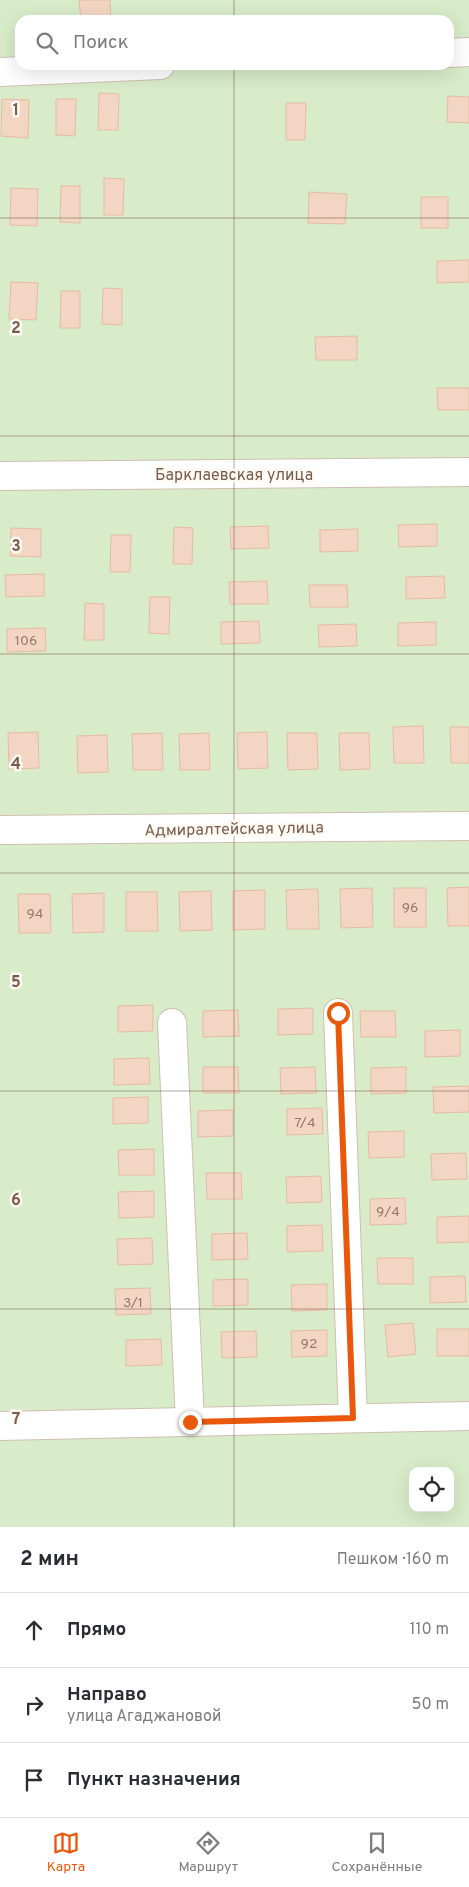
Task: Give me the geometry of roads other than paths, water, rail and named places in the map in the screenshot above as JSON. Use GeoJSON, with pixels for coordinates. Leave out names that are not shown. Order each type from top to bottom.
{"type":"FeatureCollection","features":[{"type":"Feature","properties":{"kind":"street"},"geometry":{"type":"LineString","coordinates":[[454,53],[469,52]]}},
{"type":"Feature","properties":{"kind":"street"},"geometry":{"type":"LineString","coordinates":[[0,72],[46,70]]}},
{"type":"Feature","properties":{"kind":"street","name":"Барклаевская улица"},"geometry":{"type":"LineString","coordinates":[[0,476],[469,472]]}},
{"type":"Feature","properties":{"kind":"street","name":"Адмиралтейская улица"},"geometry":{"type":"LineString","coordinates":[[0,830],[469,826]]}},
{"type":"Feature","properties":{"kind":"street"},"geometry":{"type":"LineString","coordinates":[[338,1013],[353,1418]]}},
{"type":"Feature","properties":{"kind":"street"},"geometry":{"type":"LineString","coordinates":[[172,1023],[190,1422]]}},
{"type":"Feature","properties":{"kind":"street"},"geometry":{"type":"LineString","coordinates":[[0,1426],[469,1416]]}}]}
